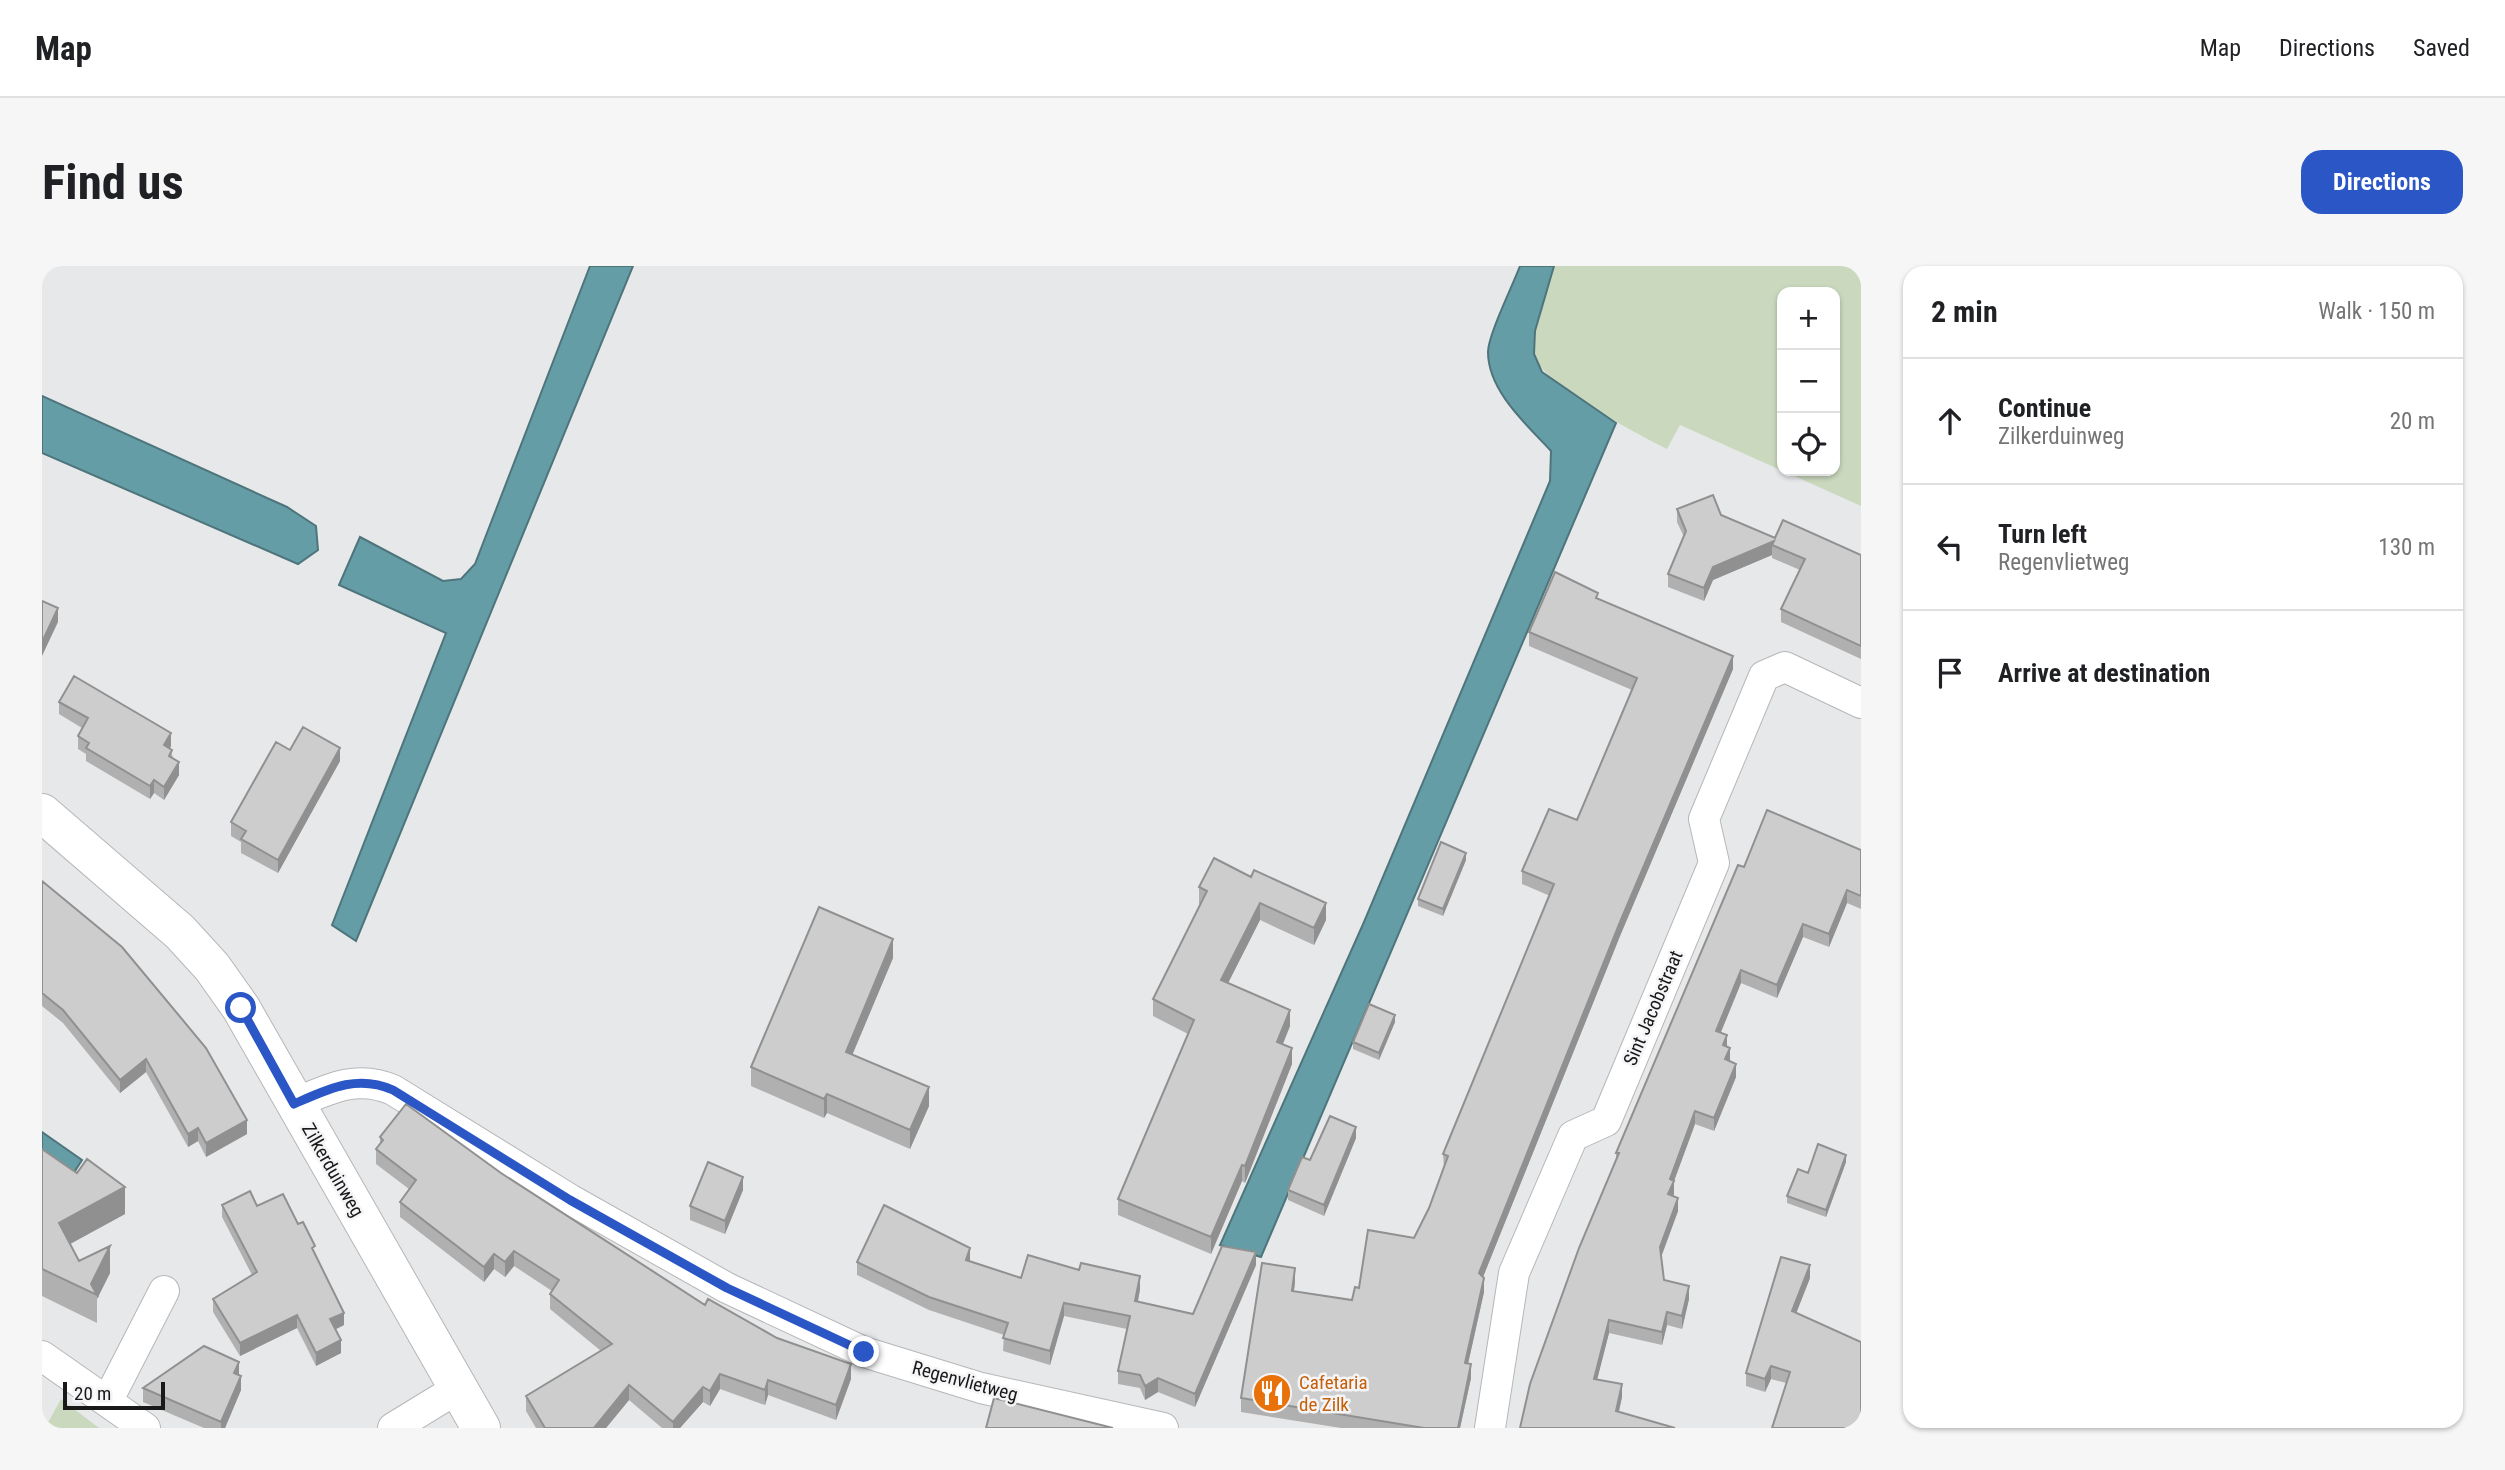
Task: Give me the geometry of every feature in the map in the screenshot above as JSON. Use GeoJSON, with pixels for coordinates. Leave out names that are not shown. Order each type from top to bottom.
{"type":"FeatureCollection","features":[{"type":"Feature","properties":{"kind":"street","name":"Sint Jacobstraat"},"geometry":{"type":"LineString","coordinates":[[1490,1428],[1514,1273],[1573,1136],[1606,1121],[1622,1083],[1714,863],[1704,819],[1764,676],[1786,667],[1861,703]]}},
{"type":"Feature","properties":{"kind":"street","name":"Zilkerduinweg"},"geometry":{"type":"LineString","coordinates":[[42,813],[180,932],[212,967],[241,1008],[294,1104],[460,1387],[481,1428]]}},
{"type":"Feature","properties":{"kind":"street","name":"Regenvlietweg"},"geometry":{"type":"LineString","coordinates":[[294,1104],[336,1085],[364,1081],[378,1083],[570,1200],[738,1294],[853,1347],[981,1388],[1163,1428]]}},
{"type":"Feature","properties":{"kind":"street"},"geometry":{"type":"LineString","coordinates":[[108,1400],[164,1291]]}},
{"type":"Feature","properties":{"kind":"street"},"geometry":{"type":"LineString","coordinates":[[42,1356],[145,1428]]}},
{"type":"Feature","properties":{"kind":"street"},"geometry":{"type":"LineString","coordinates":[[393,1428],[460,1387]]}},
{"type":"Feature","properties":{"kind":"green space"},"geometry":{"type":"Polygon","coordinates":[[[1554,266],[1861,266],[1861,506],[1794,476],[1840,476],[1840,287],[1777,287],[1777,469],[1680,425],[1667,449],[1592,408],[1554,380],[1541,366],[1534,354],[1536,321],[1554,266]]]}},
{"type":"Feature","properties":{"kind":"green space"},"geometry":{"type":"Polygon","coordinates":[[[61,1399],[99,1428],[45,1428],[61,1399]]]}},
{"type":"Feature","properties":{"kind":"water"},"geometry":{"type":"Polygon","coordinates":[[[590,266],[633,266],[356,941],[332,925],[446,633],[339,585],[360,537],[443,581],[461,579],[475,564],[590,266]]]}},
{"type":"Feature","properties":{"kind":"water"},"geometry":{"type":"Polygon","coordinates":[[[1520,266],[1554,266],[1535,331],[1534,354],[1542,372],[1616,423],[1261,1257],[1220,1245],[1364,922],[1550,481],[1551,451],[1502,394],[1494,380],[1488,352],[1492,334],[1520,266]]]}},
{"type":"Feature","properties":{"kind":"water"},"geometry":{"type":"Polygon","coordinates":[[[42,396],[287,507],[316,526],[318,550],[298,564],[42,453],[42,396]]]}},
{"type":"Feature","properties":{"kind":"water"},"geometry":{"type":"Polygon","coordinates":[[[42,1132],[82,1160],[66,1185],[42,1169],[42,1132]]]}},
{"type":"Feature","properties":{"kind":"building"},"geometry":{"type":"Polygon","coordinates":[[[1713,495],[1721,515],[1775,538],[1783,520],[1861,555],[1861,646],[1781,609],[1805,559],[1772,545],[1774,541],[1713,567],[1704,588],[1668,574],[1686,531],[1677,509],[1713,495]]]}},
{"type":"Feature","properties":{"kind":"building"},"geometry":{"type":"Polygon","coordinates":[[[1555,572],[1598,593],[1596,598],[1733,656],[1620,922],[1479,1273],[1484,1278],[1465,1363],[1471,1364],[1458,1428],[1424,1428],[1241,1398],[1262,1263],[1295,1268],[1292,1291],[1352,1300],[1355,1287],[1359,1288],[1368,1230],[1414,1238],[1429,1208],[1448,1156],[1443,1154],[1554,884],[1522,871],[1549,809],[1577,820],[1637,678],[1529,632],[1555,572]]]}},
{"type":"Feature","properties":{"kind":"building"},"geometry":{"type":"Polygon","coordinates":[[[42,601],[58,608],[42,642],[42,601]]]}},
{"type":"Feature","properties":{"kind":"building"},"geometry":{"type":"Polygon","coordinates":[[[74,676],[171,733],[164,745],[172,750],[169,756],[179,762],[164,787],[154,780],[150,786],[86,748],[89,743],[78,736],[88,718],[59,702],[74,676]]]}},
{"type":"Feature","properties":{"kind":"building"},"geometry":{"type":"Polygon","coordinates":[[[303,727],[340,748],[278,860],[241,839],[246,831],[231,822],[276,742],[290,750],[303,727]]]}},
{"type":"Feature","properties":{"kind":"building"},"geometry":{"type":"Polygon","coordinates":[[[1767,810],[1861,850],[1861,896],[1847,890],[1829,934],[1803,924],[1777,985],[1741,970],[1716,1031],[1727,1035],[1723,1045],[1730,1048],[1725,1059],[1736,1064],[1714,1118],[1695,1111],[1670,1179],[1674,1181],[1668,1194],[1678,1198],[1660,1247],[1664,1280],[1689,1286],[1682,1316],[1667,1312],[1662,1332],[1609,1320],[1594,1379],[1622,1384],[1616,1411],[1675,1428],[1520,1428],[1530,1384],[1579,1248],[1619,1153],[1616,1153],[1738,865],[1744,867],[1767,810]]]}},
{"type":"Feature","properties":{"kind":"building"},"geometry":{"type":"Polygon","coordinates":[[[1441,842],[1466,853],[1443,909],[1418,899],[1441,842]]]}},
{"type":"Feature","properties":{"kind":"building"},"geometry":{"type":"Polygon","coordinates":[[[1214,858],[1251,877],[1254,870],[1326,903],[1314,928],[1260,903],[1221,980],[1290,1010],[1277,1042],[1292,1048],[1245,1166],[1242,1165],[1211,1237],[1118,1199],[1194,1020],[1153,999],[1207,891],[1199,887],[1214,858]]]}},
{"type":"Feature","properties":{"kind":"building"},"geometry":{"type":"Polygon","coordinates":[[[42,881],[122,947],[206,1048],[247,1120],[206,1143],[198,1128],[188,1134],[146,1059],[120,1080],[63,1010],[42,993],[42,881]]]}},
{"type":"Feature","properties":{"kind":"building"},"geometry":{"type":"Polygon","coordinates":[[[819,907],[893,939],[846,1052],[929,1087],[910,1130],[827,1094],[824,1099],[751,1067],[819,907]]]}},
{"type":"Feature","properties":{"kind":"building"},"geometry":{"type":"Polygon","coordinates":[[[1369,1004],[1395,1015],[1379,1053],[1353,1042],[1369,1004]]]}},
{"type":"Feature","properties":{"kind":"building"},"geometry":{"type":"Polygon","coordinates":[[[406,1104],[501,1173],[705,1305],[708,1299],[777,1338],[851,1364],[836,1405],[768,1380],[765,1390],[720,1374],[710,1391],[703,1387],[673,1422],[629,1385],[594,1428],[545,1428],[526,1396],[612,1344],[550,1294],[559,1280],[514,1251],[505,1262],[494,1254],[484,1267],[400,1202],[416,1180],[376,1149],[383,1140],[380,1137],[406,1104]]]}},
{"type":"Feature","properties":{"kind":"building"},"geometry":{"type":"Polygon","coordinates":[[[1330,1116],[1356,1127],[1324,1205],[1288,1190],[1302,1157],[1310,1160],[1330,1116]]]}},
{"type":"Feature","properties":{"kind":"building"},"geometry":{"type":"Polygon","coordinates":[[[1818,1144],[1846,1155],[1826,1210],[1787,1196],[1798,1169],[1808,1173],[1818,1144]]]}},
{"type":"Feature","properties":{"kind":"building"},"geometry":{"type":"Polygon","coordinates":[[[42,1149],[77,1173],[87,1159],[125,1187],[59,1223],[79,1261],[110,1246],[91,1284],[97,1295],[42,1269],[42,1149]]]}},
{"type":"Feature","properties":{"kind":"building"},"geometry":{"type":"Polygon","coordinates":[[[708,1162],[743,1177],[725,1221],[690,1206],[708,1162]]]}},
{"type":"Feature","properties":{"kind":"building"},"geometry":{"type":"Polygon","coordinates":[[[250,1191],[257,1206],[283,1194],[298,1224],[303,1222],[315,1246],[312,1248],[344,1313],[330,1319],[341,1340],[316,1353],[297,1315],[240,1343],[213,1299],[257,1272],[222,1205],[250,1191]]]}},
{"type":"Feature","properties":{"kind":"building"},"geometry":{"type":"Polygon","coordinates":[[[884,1205],[970,1248],[966,1260],[1021,1278],[1028,1255],[1079,1270],[1081,1263],[1140,1276],[1135,1301],[1193,1314],[1222,1246],[1256,1252],[1195,1394],[1158,1378],[1145,1386],[1140,1375],[1118,1371],[1130,1316],[1064,1303],[1050,1351],[1003,1338],[1008,1323],[929,1297],[857,1262],[884,1205]]]}},
{"type":"Feature","properties":{"kind":"building"},"geometry":{"type":"Polygon","coordinates":[[[1781,1257],[1810,1265],[1792,1311],[1861,1342],[1861,1428],[1772,1428],[1790,1372],[1771,1366],[1765,1379],[1746,1373],[1781,1257]]]}},
{"type":"Feature","properties":{"kind":"building"},"geometry":{"type":"Polygon","coordinates":[[[204,1346],[239,1362],[234,1373],[241,1376],[221,1422],[143,1388],[204,1346]]]}},
{"type":"Feature","properties":{"kind":"building"},"geometry":{"type":"Polygon","coordinates":[[[994,1398],[1113,1428],[986,1428],[994,1398]]]}},
{"type":"Feature","properties":{"kind":"place","name":"Cafetaria de Zilk"},"geometry":{"type":"Point","coordinates":[1272,1393]}},
{"type":"Feature","properties":{"kind":"route"},"geometry":{"type":"LineString","coordinates":[[241,1008],[294,1104],[336,1085],[364,1081],[378,1083],[570,1200],[748,1300],[864,1352]]}}]}
